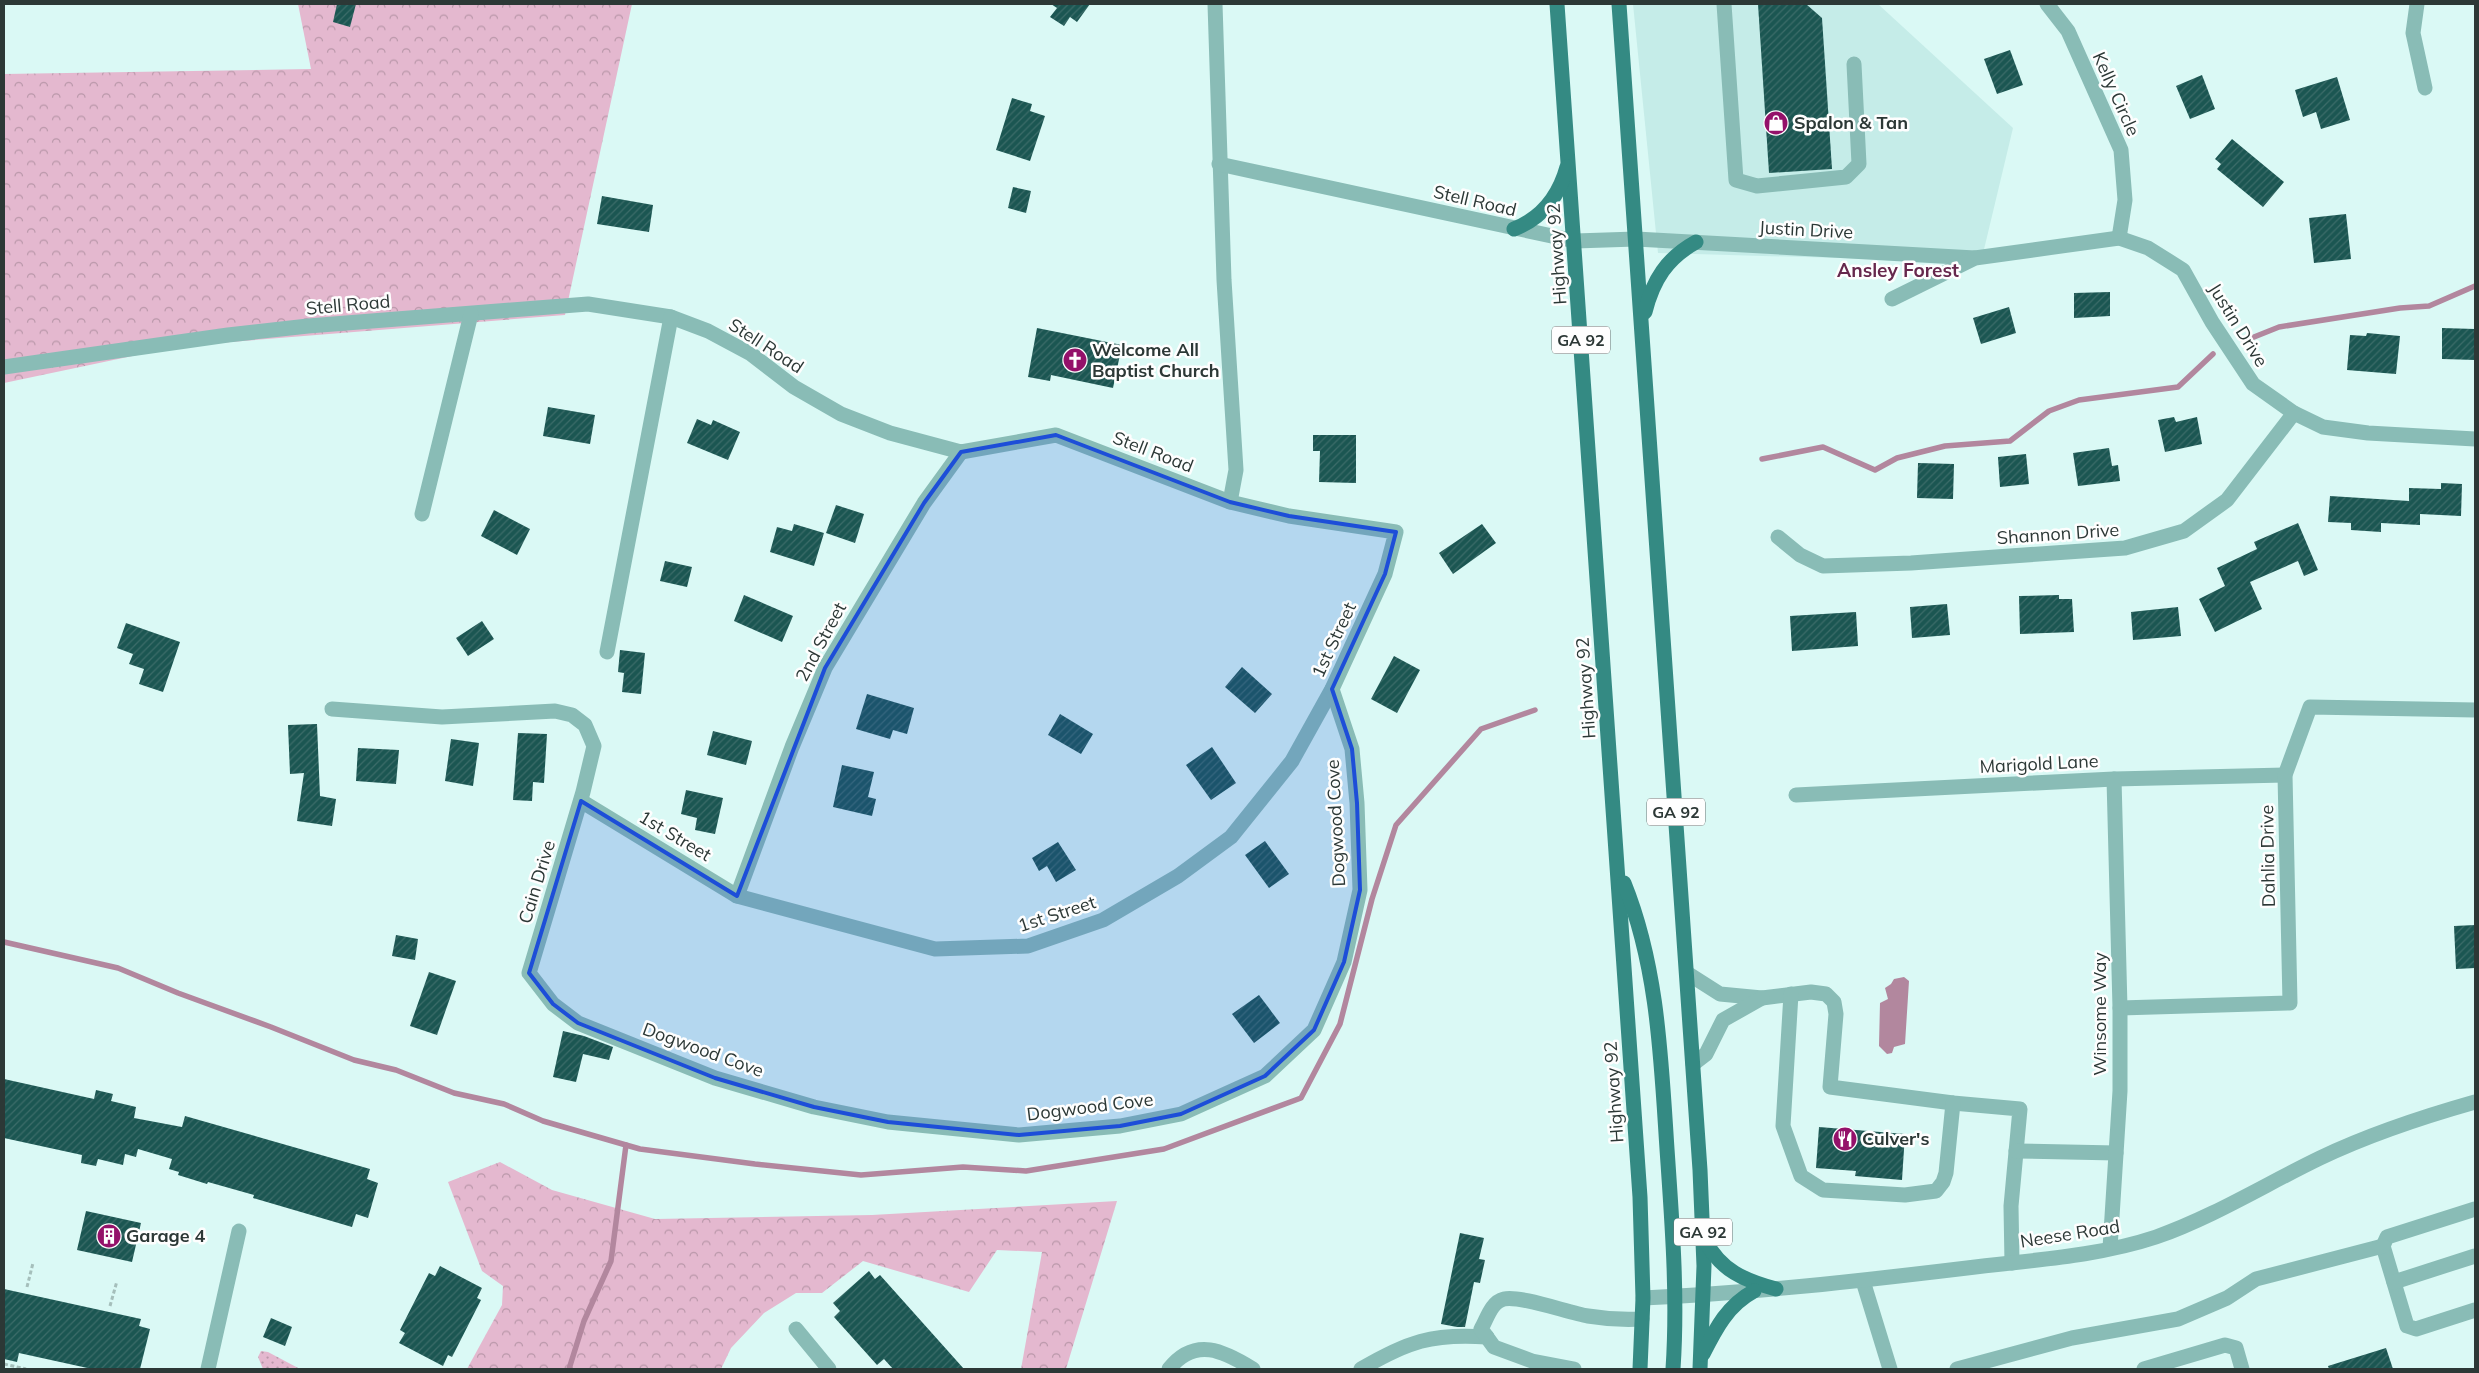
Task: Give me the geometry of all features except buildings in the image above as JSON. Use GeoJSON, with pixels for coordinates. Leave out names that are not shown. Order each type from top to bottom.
{"type":"FeatureCollection","features":[{"type":"Feature","properties":{"kind":"main road","name":"Highway 92"},"geometry":{"type":"LineString","coordinates":[[1557,4],[1575,241],[1640,1197],[1643,1298],[1640,1369]]}},
{"type":"Feature","properties":{"kind":"main road","name":"GA 92"},"geometry":{"type":"LineString","coordinates":[[1619,4],[1704,1237],[1701,1364]]}},
{"type":"Feature","properties":{"kind":"main road"},"geometry":{"type":"LineString","coordinates":[[1514,230],[1536,217],[1549,204],[1562,182],[1569,161]]}},
{"type":"Feature","properties":{"kind":"main road"},"geometry":{"type":"LineString","coordinates":[[1642,328],[1649,295],[1656,279],[1675,255],[1696,242]]}},
{"type":"Feature","properties":{"kind":"main road"},"geometry":{"type":"LineString","coordinates":[[1618,870],[1631,902],[1642,938],[1655,1004],[1670,1199],[1675,1297],[1673,1369]]}},
{"type":"Feature","properties":{"kind":"main road"},"geometry":{"type":"LineString","coordinates":[[1704,1237],[1717,1260],[1728,1270],[1776,1290]]}},
{"type":"Feature","properties":{"kind":"main road"},"geometry":{"type":"LineString","coordinates":[[1701,1364],[1717,1327],[1730,1309],[1754,1291]]}},
{"type":"Feature","properties":{"kind":"street"},"geometry":{"type":"LineString","coordinates":[[1215,4],[1219,164],[1236,470],[1230,502]]}},
{"type":"Feature","properties":{"kind":"street"},"geometry":{"type":"LineString","coordinates":[[1724,4],[1736,180],[1757,186],[1846,177],[1859,164],[1854,64]]}},
{"type":"Feature","properties":{"kind":"street","name":"Kelly Circle"},"geometry":{"type":"LineString","coordinates":[[2047,4],[2068,31],[2121,150],[2125,200],[2119,238]]}},
{"type":"Feature","properties":{"kind":"street"},"geometry":{"type":"LineString","coordinates":[[2417,4],[2413,33],[2425,88]]}},
{"type":"Feature","properties":{"kind":"street","name":"Stell Road"},"geometry":{"type":"LineString","coordinates":[[1219,164],[1296,179],[1514,230],[1575,241],[1636,239]]}},
{"type":"Feature","properties":{"kind":"street","name":"Justin Drive"},"geometry":{"type":"LineString","coordinates":[[1636,239],[1975,258],[2119,238],[2148,248],[2183,270],[2212,322],[2253,384],[2294,413],[2323,427],[2359,432],[2475,439]]}},
{"type":"Feature","properties":{"kind":"street","name":"Justin Drive"},"geometry":{"type":"LineString","coordinates":[[1892,299],[1975,258]]}},
{"type":"Feature","properties":{"kind":"street","name":"Stell Road"},"geometry":{"type":"LineString","coordinates":[[4,367],[228,335],[588,304],[671,317],[708,331],[751,354],[794,387],[841,414],[890,433],[962,452],[1056,435],[1230,502],[1289,516],[1396,532]]}},
{"type":"Feature","properties":{"kind":"street"},"geometry":{"type":"LineString","coordinates":[[422,514],[471,314]]}},
{"type":"Feature","properties":{"kind":"street"},"geometry":{"type":"LineString","coordinates":[[607,652],[671,317]]}},
{"type":"Feature","properties":{"kind":"street","name":"Shannon Drive"},"geometry":{"type":"LineString","coordinates":[[1778,537],[1800,555],[1823,566],[1912,563],[2125,548],[2184,531],[2227,500],[2294,413]]}},
{"type":"Feature","properties":{"kind":"street","name":"2nd Street"},"geometry":{"type":"LineString","coordinates":[[737,896],[792,747],[825,668],[924,503],[962,452]]}},
{"type":"Feature","properties":{"kind":"street","name":"1st Street"},"geometry":{"type":"LineString","coordinates":[[581,801],[737,896],[934,949],[1028,946],[1056,937],[1103,920],[1178,876],[1231,837],[1292,761],[1332,689],[1385,574],[1396,532]]}},
{"type":"Feature","properties":{"kind":"street","name":"Dogwood Cove"},"geometry":{"type":"LineString","coordinates":[[530,973],[553,1004],[578,1023],[715,1078],[814,1107],[888,1122],[1019,1135],[1120,1126],[1181,1114],[1265,1076],[1272,1070],[1314,1030],[1344,962],[1360,890],[1358,804],[1352,749],[1332,689]]}},
{"type":"Feature","properties":{"kind":"street","name":"Dahlia Drive"},"geometry":{"type":"LineString","coordinates":[[2120,1008],[2290,1003],[2285,775],[2310,707],[2475,710]]}},
{"type":"Feature","properties":{"kind":"street"},"geometry":{"type":"LineString","coordinates":[[332,709],[442,717],[555,711],[572,715],[585,725],[594,746],[581,801]]}},
{"type":"Feature","properties":{"kind":"street","name":"Marigold Lane"},"geometry":{"type":"LineString","coordinates":[[1796,795],[2114,779],[2285,775]]}},
{"type":"Feature","properties":{"kind":"street","name":"Winsome Way"},"geometry":{"type":"LineString","coordinates":[[2110,1248],[2120,1091],[2120,1008],[2114,779]]}},
{"type":"Feature","properties":{"kind":"street","name":"Cain Drive"},"geometry":{"type":"LineString","coordinates":[[530,973],[581,801]]}},
{"type":"Feature","properties":{"kind":"street"},"geometry":{"type":"LineString","coordinates":[[1687,973],[1720,994],[1762,998],[1811,992],[1826,994],[1834,1002],[1836,1014],[1830,1087],[1953,1104],[2020,1109],[2011,1206],[2012,1263]]}},
{"type":"Feature","properties":{"kind":"street"},"geometry":{"type":"LineString","coordinates":[[1791,994],[1783,1126],[1801,1176],[1823,1190],[1905,1195],[1927,1194],[1936,1191],[1943,1182],[1946,1172],[1953,1104]]}},
{"type":"Feature","properties":{"kind":"street"},"geometry":{"type":"LineString","coordinates":[[1693,1064],[1706,1054],[1723,1020],[1762,998]]}},
{"type":"Feature","properties":{"kind":"street","name":"Neese Road"},"geometry":{"type":"LineString","coordinates":[[1643,1298],[1776,1290],[1863,1281],[2012,1263],[2110,1248],[2141,1241],[2172,1230],[2319,1159],[2400,1124],[2475,1102]]}},
{"type":"Feature","properties":{"kind":"street"},"geometry":{"type":"LineString","coordinates":[[2016,1151],[2116,1153]]}},
{"type":"Feature","properties":{"kind":"street"},"geometry":{"type":"LineString","coordinates":[[2475,1209],[2387,1237],[2383,1246],[2407,1326],[2416,1329],[2475,1310]]}},
{"type":"Feature","properties":{"kind":"street"},"geometry":{"type":"LineString","coordinates":[[208,1369],[239,1231]]}},
{"type":"Feature","properties":{"kind":"street"},"geometry":{"type":"LineString","coordinates":[[1957,1369],[2072,1338],[2178,1319],[2227,1298],[2256,1279],[2383,1246]]}},
{"type":"Feature","properties":{"kind":"street"},"geometry":{"type":"LineString","coordinates":[[2394,1282],[2475,1256]]}},
{"type":"Feature","properties":{"kind":"street"},"geometry":{"type":"LineString","coordinates":[[1863,1281],[1890,1369]]}},
{"type":"Feature","properties":{"kind":"street"},"geometry":{"type":"LineString","coordinates":[[1574,1369],[1532,1361],[1494,1347],[1482,1329],[1493,1306],[1504,1299],[1522,1300],[1587,1316],[1620,1320],[1642,1319]]}},
{"type":"Feature","properties":{"kind":"street"},"geometry":{"type":"LineString","coordinates":[[796,1329],[829,1369]]}},
{"type":"Feature","properties":{"kind":"street"},"geometry":{"type":"LineString","coordinates":[[1361,1369],[1387,1354],[1424,1339],[1460,1335],[1487,1336]]}},
{"type":"Feature","properties":{"kind":"street"},"geometry":{"type":"LineString","coordinates":[[2144,1369],[2182,1364],[2225,1345],[2236,1348],[2242,1369]]}},
{"type":"Feature","properties":{"kind":"street"},"geometry":{"type":"LineString","coordinates":[[1169,1369],[1178,1358],[1204,1348],[1230,1355],[1253,1369]]}},
{"type":"Feature","properties":{"kind":"path"},"geometry":{"type":"LineString","coordinates":[[28,1287],[33,1263]]}},
{"type":"Feature","properties":{"kind":"path"},"geometry":{"type":"LineString","coordinates":[[110,1306],[117,1281]]}},
{"type":"Feature","properties":{"kind":"path"},"geometry":{"type":"LineString","coordinates":[[10,1365],[11,1360]]}},
{"type":"Feature","properties":{"kind":"path"},"geometry":{"type":"LineString","coordinates":[[4,1364],[26,1369]]}},
{"type":"Feature","properties":{"kind":"highlighted area"},"geometry":{"type":"Polygon","coordinates":[[[1056,435],[1230,502],[1289,516],[1396,532],[1385,574],[1332,689],[1352,749],[1357,803],[1360,890],[1344,962],[1314,1030],[1265,1076],[1181,1114],[1120,1126],[1019,1135],[888,1122],[814,1107],[715,1078],[578,1023],[553,1004],[529,973],[581,801],[737,896],[825,668],[924,503],[961,452],[1056,435]]]}},
{"type":"Feature","properties":{"kind":"shaded area"},"geometry":{"type":"Polygon","coordinates":[[[1633,4],[1878,4],[2013,128],[1981,262],[1658,253],[1633,4]]]}},
{"type":"Feature","properties":{"kind":"shaded area"},"geometry":{"type":"Polygon","coordinates":[[[1904,977],[1909,981],[1905,1044],[1894,1047],[1892,1053],[1887,1054],[1879,1046],[1880,1003],[1888,999],[1885,988],[1894,979],[1904,977]]]}},
{"type":"Feature","properties":{"kind":"green space"},"geometry":{"type":"Polygon","coordinates":[[[298,4],[632,4],[565,315],[180,346],[4,383],[4,74],[311,69],[298,4]]]}},
{"type":"Feature","properties":{"kind":"green space"},"geometry":{"type":"Polygon","coordinates":[[[500,1162],[552,1190],[655,1219],[872,1215],[1117,1201],[1066,1369],[1021,1369],[1042,1252],[997,1250],[969,1292],[863,1261],[822,1293],[796,1293],[764,1313],[731,1348],[721,1369],[467,1369],[502,1305],[503,1286],[482,1271],[448,1182],[500,1162]]]}},
{"type":"Feature","properties":{"kind":"green space"},"geometry":{"type":"Polygon","coordinates":[[[261,1351],[268,1352],[300,1369],[263,1369],[258,1357],[261,1351]]]}},
{"type":"Feature","properties":{"kind":"waterway"},"geometry":{"type":"LineString","coordinates":[[2244,341],[2279,327],[2400,308],[2429,306],[2475,286]]}},
{"type":"Feature","properties":{"kind":"waterway"},"geometry":{"type":"LineString","coordinates":[[1762,459],[1823,447],[1875,470],[1897,458],[1945,446],[2010,441],[2049,411],[2079,400],[2178,387],[2213,354]]}},
{"type":"Feature","properties":{"kind":"waterway"},"geometry":{"type":"LineString","coordinates":[[4,942],[118,968],[178,993],[354,1060],[396,1070],[454,1093],[504,1104],[543,1121],[640,1149],[861,1175],[963,1167],[1026,1171],[1164,1149],[1301,1098],[1340,1024],[1372,899],[1396,825],[1481,729],[1535,710]]}},
{"type":"Feature","properties":{"kind":"waterway"},"geometry":{"type":"LineString","coordinates":[[569,1369],[584,1321],[611,1261],[626,1145]]}},
{"type":"Feature","properties":{"kind":"place","name":"Spalon & Tan"},"geometry":{"type":"Point","coordinates":[1776,123]}},
{"type":"Feature","properties":{"kind":"place","name":"Welcome All Baptist Church"},"geometry":{"type":"Point","coordinates":[1075,360]}},
{"type":"Feature","properties":{"kind":"place","name":"Culver's"},"geometry":{"type":"Point","coordinates":[1845,1139]}},
{"type":"Feature","properties":{"kind":"place","name":"Garage 4"},"geometry":{"type":"Point","coordinates":[109,1236]}},
{"type":"Feature","properties":{"kind":"district","name":"Ansley Forest"},"geometry":{"type":"Point","coordinates":[1898,270]}}]}
